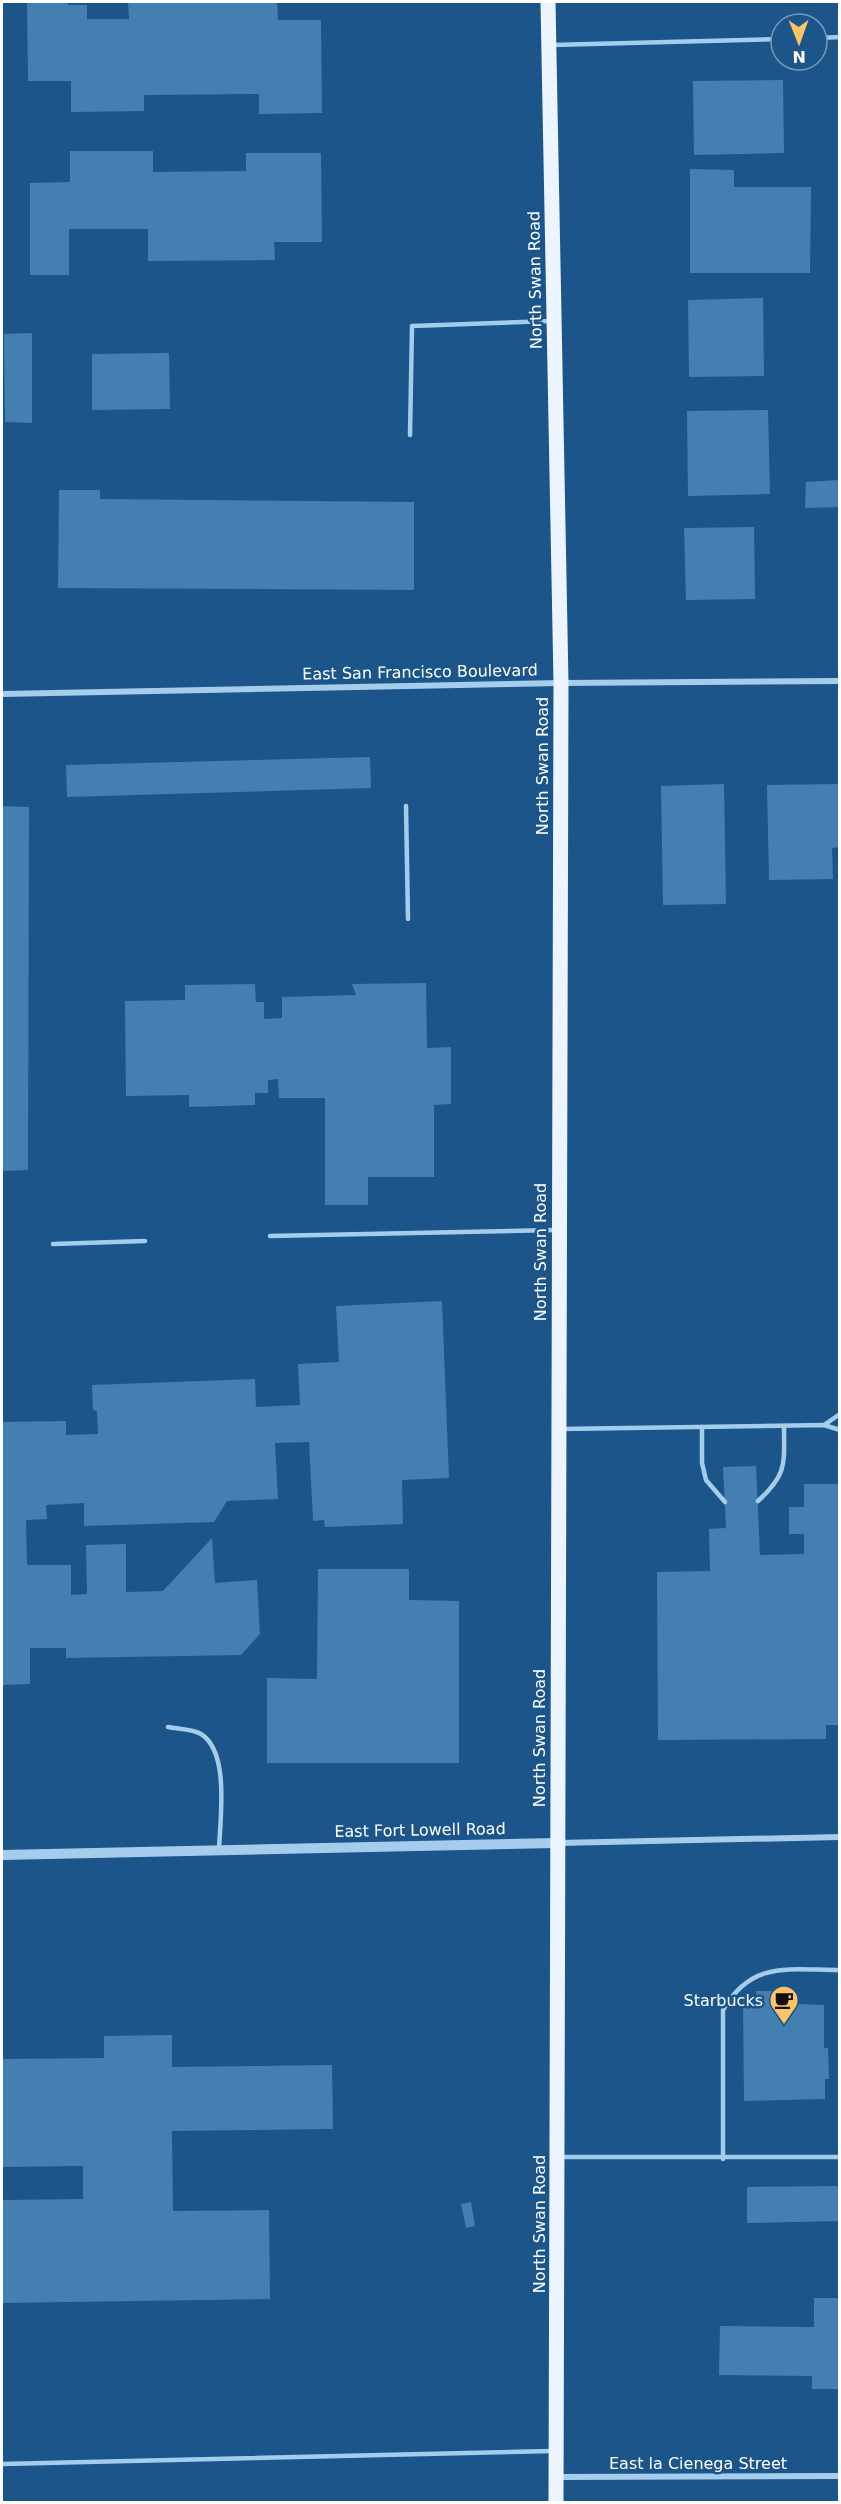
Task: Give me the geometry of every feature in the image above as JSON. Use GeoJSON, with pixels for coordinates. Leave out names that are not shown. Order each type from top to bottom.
{"type":"FeatureCollection","features":[{"type":"Feature","properties":{"kind":"main road","name":"North Swan Road"},"geometry":{"type":"LineString","coordinates":[[548,2],[561,683],[556,1843],[556,2502]]}},
{"type":"Feature","properties":{"kind":"street","name":"East San Francisco Boulevard"},"geometry":{"type":"LineString","coordinates":[[2,694],[561,683],[840,681]]}},
{"type":"Feature","properties":{"kind":"street","name":"East Fort Lowell Road"},"geometry":{"type":"LineString","coordinates":[[2,1855],[840,1837]]}},
{"type":"Feature","properties":{"kind":"street","name":"East la Cienega Street"},"geometry":{"type":"LineString","coordinates":[[556,2477],[840,2476]]}},
{"type":"Feature","properties":{"kind":"lane"},"geometry":{"type":"LineString","coordinates":[[549,45],[769,39]]}},
{"type":"Feature","properties":{"kind":"lane"},"geometry":{"type":"LineString","coordinates":[[410,435],[412,326],[554,321]]}},
{"type":"Feature","properties":{"kind":"lane"},"geometry":{"type":"LineString","coordinates":[[406,806],[408,919]]}},
{"type":"Feature","properties":{"kind":"lane"},"geometry":{"type":"LineString","coordinates":[[270,1236],[559,1230]]}},
{"type":"Feature","properties":{"kind":"lane"},"geometry":{"type":"LineString","coordinates":[[53,1244],[145,1241]]}},
{"type":"Feature","properties":{"kind":"lane"},"geometry":{"type":"LineString","coordinates":[[824,1425],[840,1414]]}},
{"type":"Feature","properties":{"kind":"lane"},"geometry":{"type":"LineString","coordinates":[[558,1429],[824,1425],[840,1430]]}},
{"type":"Feature","properties":{"kind":"lane"},"geometry":{"type":"LineString","coordinates":[[758,1501],[769,1491],[784,1470],[784,1426]]}},
{"type":"Feature","properties":{"kind":"lane"},"geometry":{"type":"LineString","coordinates":[[702,1427],[702,1463],[706,1480],[724,1502]]}},
{"type":"Feature","properties":{"kind":"lane"},"geometry":{"type":"LineString","coordinates":[[168,1727],[200,1733],[216,1749],[220,1778],[219,1850]]}},
{"type":"Feature","properties":{"kind":"lane"},"geometry":{"type":"LineString","coordinates":[[723,2159],[723,2010],[730,1996],[747,1980],[769,1970],[840,1970]]}},
{"type":"Feature","properties":{"kind":"lane"},"geometry":{"type":"LineString","coordinates":[[557,2157],[723,2159],[840,2157]]}},
{"type":"Feature","properties":{"kind":"lane"},"geometry":{"type":"LineString","coordinates":[[2,2464],[556,2451]]}},
{"type":"Feature","properties":{"kind":"building"},"geometry":{"type":"Polygon","coordinates":[[[27,2],[68,2],[68,5],[87,5],[87,19],[129,19],[128,2],[277,2],[278,20],[321,20],[322,113],[259,114],[259,94],[144,95],[144,111],[71,112],[71,81],[28,81],[27,2]]]}},
{"type":"Feature","properties":{"kind":"building"},"geometry":{"type":"Polygon","coordinates":[[[783,80],[784,153],[694,155],[693,81],[783,80]]]}},
{"type":"Feature","properties":{"kind":"building"},"geometry":{"type":"Polygon","coordinates":[[[70,151],[153,151],[153,172],[246,171],[246,153],[321,153],[322,242],[274,242],[275,260],[148,261],[148,229],[69,229],[69,275],[30,275],[30,183],[70,182],[70,151]]]}},
{"type":"Feature","properties":{"kind":"building"},"geometry":{"type":"Polygon","coordinates":[[[690,169],[734,170],[734,187],[811,187],[810,273],[690,273],[690,169]]]}},
{"type":"Feature","properties":{"kind":"building"},"geometry":{"type":"Polygon","coordinates":[[[763,298],[764,376],[689,377],[688,300],[763,298]]]}},
{"type":"Feature","properties":{"kind":"building"},"geometry":{"type":"Polygon","coordinates":[[[32,333],[32,423],[5,422],[4,334],[32,333]]]}},
{"type":"Feature","properties":{"kind":"building"},"geometry":{"type":"Polygon","coordinates":[[[169,353],[170,409],[92,410],[92,354],[169,353]]]}},
{"type":"Feature","properties":{"kind":"building"},"geometry":{"type":"Polygon","coordinates":[[[768,410],[770,494],[688,496],[687,411],[768,410]]]}},
{"type":"Feature","properties":{"kind":"building"},"geometry":{"type":"Polygon","coordinates":[[[839,480],[840,507],[805,508],[806,482],[839,480]]]}},
{"type":"Feature","properties":{"kind":"building"},"geometry":{"type":"Polygon","coordinates":[[[59,490],[100,490],[100,499],[414,502],[414,590],[58,588],[59,490]]]}},
{"type":"Feature","properties":{"kind":"building"},"geometry":{"type":"Polygon","coordinates":[[[754,527],[755,599],[686,600],[684,528],[754,527]]]}},
{"type":"Feature","properties":{"kind":"building"},"geometry":{"type":"Polygon","coordinates":[[[370,757],[371,788],[67,797],[66,765],[370,757]]]}},
{"type":"Feature","properties":{"kind":"building"},"geometry":{"type":"Polygon","coordinates":[[[724,784],[726,904],[663,905],[661,786],[724,784]]]}},
{"type":"Feature","properties":{"kind":"building"},"geometry":{"type":"Polygon","coordinates":[[[840,784],[840,847],[832,848],[833,879],[769,880],[767,785],[840,784]]]}},
{"type":"Feature","properties":{"kind":"building"},"geometry":{"type":"Polygon","coordinates":[[[2,806],[29,807],[28,1170],[2,1171],[2,806]]]}},
{"type":"Feature","properties":{"kind":"building"},"geometry":{"type":"Polygon","coordinates":[[[426,983],[427,1048],[451,1047],[451,1104],[434,1105],[434,1177],[368,1177],[368,1205],[325,1205],[325,1098],[279,1098],[278,1079],[268,1080],[268,1093],[255,1093],[255,1105],[189,1107],[189,1095],[126,1096],[125,1001],[185,1000],[185,985],[255,984],[256,1002],[264,1002],[264,1019],[282,1018],[282,997],[356,995],[352,984],[426,983]]]}},
{"type":"Feature","properties":{"kind":"building"},"geometry":{"type":"Polygon","coordinates":[[[442,1301],[449,1478],[402,1480],[403,1524],[325,1527],[324,1520],[313,1521],[309,1442],[275,1443],[278,1499],[227,1501],[214,1522],[84,1526],[84,1503],[46,1505],[47,1519],[26,1520],[27,1565],[71,1565],[71,1595],[87,1594],[86,1545],[126,1544],[126,1592],[163,1591],[212,1538],[215,1583],[257,1580],[260,1634],[241,1655],[66,1658],[66,1648],[30,1648],[30,1684],[2,1685],[2,1422],[66,1421],[66,1435],[98,1434],[97,1411],[93,1410],[92,1385],[255,1379],[256,1407],[300,1405],[298,1364],[339,1362],[336,1306],[442,1301]]]}},
{"type":"Feature","properties":{"kind":"building"},"geometry":{"type":"Polygon","coordinates":[[[756,1466],[760,1555],[804,1554],[804,1534],[789,1534],[789,1507],[804,1507],[804,1484],[840,1484],[840,1725],[826,1725],[826,1739],[658,1740],[657,1572],[710,1571],[709,1529],[726,1528],[723,1467],[756,1466]]]}},
{"type":"Feature","properties":{"kind":"building"},"geometry":{"type":"Polygon","coordinates":[[[318,1569],[409,1569],[409,1600],[459,1601],[459,1763],[267,1763],[267,1678],[317,1679],[318,1569]]]}},
{"type":"Feature","properties":{"kind":"building","name":"Starbucks"},"geometry":{"type":"Polygon","coordinates":[[[756,1991],[777,1991],[777,2003],[824,2005],[824,2048],[828,2048],[829,2079],[825,2079],[825,2099],[744,2101],[743,2001],[757,2001],[756,1991]]]}},
{"type":"Feature","properties":{"kind":"building"},"geometry":{"type":"Polygon","coordinates":[[[172,2035],[172,2067],[332,2065],[333,2129],[172,2131],[173,2211],[269,2210],[270,2299],[2,2303],[2,2200],[83,2199],[83,2166],[2,2167],[2,2059],[104,2058],[104,2036],[172,2035]]]}},
{"type":"Feature","properties":{"kind":"building"},"geometry":{"type":"Polygon","coordinates":[[[840,2186],[840,2221],[747,2223],[747,2187],[840,2186]]]}},
{"type":"Feature","properties":{"kind":"building"},"geometry":{"type":"Polygon","coordinates":[[[471,2202],[475,2226],[466,2228],[461,2204],[471,2202]]]}},
{"type":"Feature","properties":{"kind":"building"},"geometry":{"type":"Polygon","coordinates":[[[814,2298],[840,2298],[840,2389],[812,2389],[812,2376],[719,2375],[720,2326],[814,2327],[814,2298]]]}},
{"type":"Feature","properties":{"kind":"place","name":"Starbucks"},"geometry":{"type":"Point","coordinates":[784,2026]}}]}
